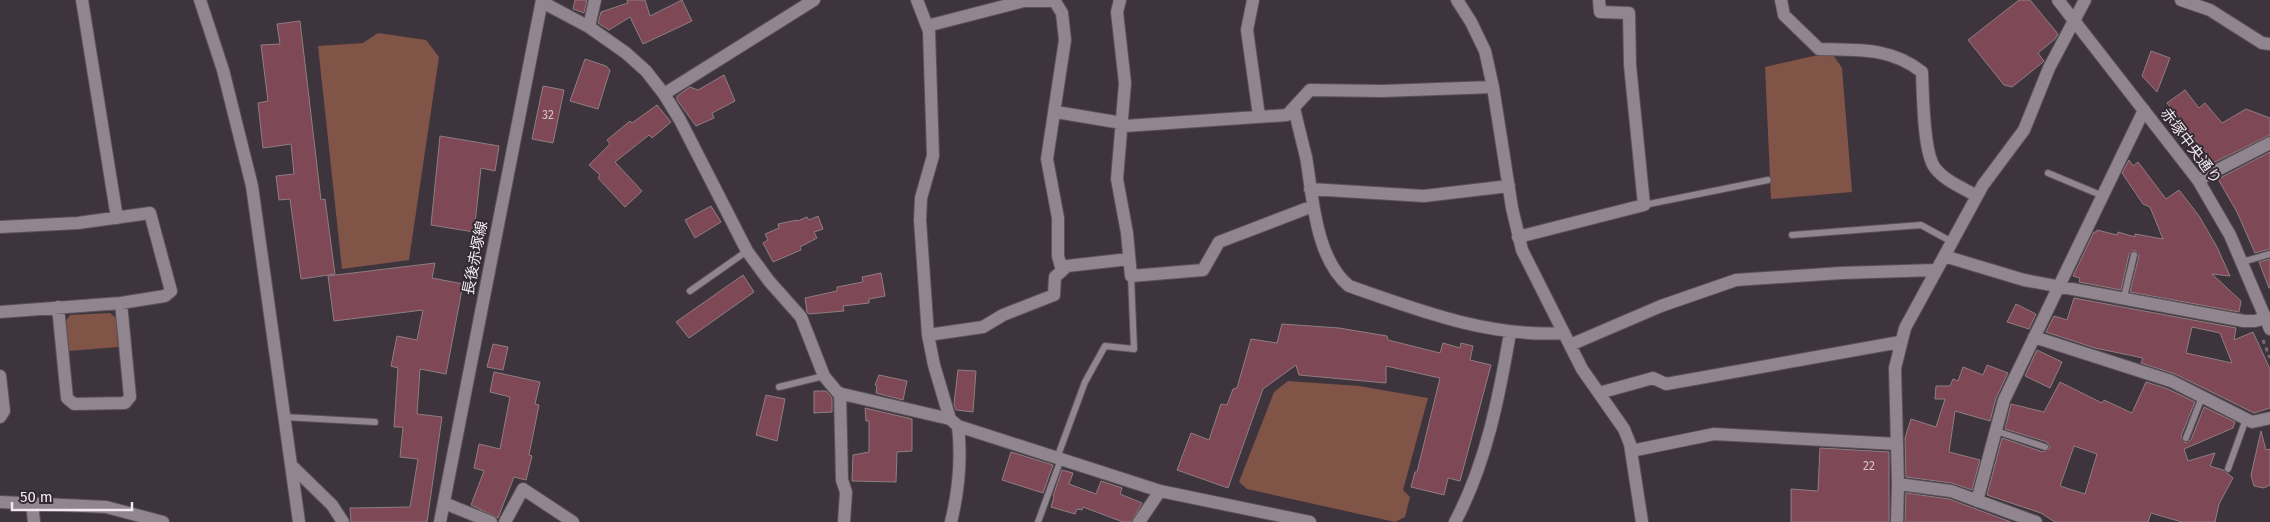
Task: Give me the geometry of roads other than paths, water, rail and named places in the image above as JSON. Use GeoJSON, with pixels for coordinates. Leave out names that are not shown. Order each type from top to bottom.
{"type":"FeatureCollection","features":[{"type":"Feature","properties":{"kind":"street"},"geometry":{"type":"LineString","coordinates":[[82,0],[117,218]]}},
{"type":"Feature","properties":{"kind":"street"},"geometry":{"type":"LineString","coordinates":[[200,0],[223,70],[252,186],[284,417],[293,467],[299,522]]}},
{"type":"Feature","properties":{"kind":"street"},"geometry":{"type":"LineString","coordinates":[[589,27],[595,0]]}},
{"type":"Feature","properties":{"kind":"street"},"geometry":{"type":"LineString","coordinates":[[666,96],[814,0]]}},
{"type":"Feature","properties":{"kind":"street"},"geometry":{"type":"LineString","coordinates":[[917,0],[929,32],[933,156],[921,198],[920,220],[928,335],[934,365],[954,423],[961,466],[959,491],[951,522]]}},
{"type":"Feature","properties":{"kind":"street"},"geometry":{"type":"LineString","coordinates":[[927,26],[1024,1],[1054,0],[1062,13],[1065,40],[1056,112],[1047,159],[1058,218],[1058,256],[1062,271]]}},
{"type":"Feature","properties":{"kind":"street"},"geometry":{"type":"LineString","coordinates":[[1120,0],[1117,12],[1125,83],[1117,179],[1131,276],[1203,270],[1219,242],[1313,206]]}},
{"type":"Feature","properties":{"kind":"street"},"geometry":{"type":"LineString","coordinates":[[1253,0],[1247,30],[1259,116]]}},
{"type":"Feature","properties":{"kind":"street"},"geometry":{"type":"LineString","coordinates":[[1456,0],[1471,22],[1485,51],[1493,87],[1518,237],[1522,250],[1582,370],[1624,429],[1631,450],[1642,522]]}},
{"type":"Feature","properties":{"kind":"street"},"geometry":{"type":"LineString","coordinates":[[1518,237],[1644,204],[1630,66],[1629,13],[1600,12],[1599,0]]}},
{"type":"Feature","properties":{"kind":"street"},"geometry":{"type":"LineString","coordinates":[[1781,0],[1784,15],[1819,49],[1868,50],[1899,57],[1910,62],[1922,72],[1926,139],[1933,166],[1943,176],[1977,196]]}},
{"type":"Feature","properties":{"kind":"street","name":"赤塚中央通り"},"geometry":{"type":"LineString","coordinates":[[2058,0],[2198,180],[2223,221],[2242,262],[2264,323]]}},
{"type":"Feature","properties":{"kind":"street"},"geometry":{"type":"LineString","coordinates":[[1896,522],[1898,484],[1895,368],[1905,328],[1977,196],[2024,130],[2049,68],[2085,0]]}},
{"type":"Feature","properties":{"kind":"street"},"geometry":{"type":"LineString","coordinates":[[2181,0],[2210,10],[2262,42],[2270,44]]}},
{"type":"Feature","properties":{"kind":"street"},"geometry":{"type":"LineString","coordinates":[[539,1],[589,27],[626,53],[646,71],[666,96],[747,252],[800,317],[824,376],[840,394],[954,423],[1160,491],[1310,522]]}},
{"type":"Feature","properties":{"kind":"street","name":"長後赤塚線"},"geometry":{"type":"LineString","coordinates":[[440,522],[539,1]]}},
{"type":"Feature","properties":{"kind":"street"},"geometry":{"type":"LineString","coordinates":[[1056,112],[1125,126],[1286,114],[1310,90],[1382,91],[1493,87]]}},
{"type":"Feature","properties":{"kind":"street"},"geometry":{"type":"LineString","coordinates":[[1294,108],[1306,157],[1313,206],[1322,242],[1341,280],[1349,286],[1425,312],[1510,332],[1567,339],[1736,280],[1841,273],[1936,270]]}},
{"type":"Feature","properties":{"kind":"street"},"geometry":{"type":"LineString","coordinates":[[1977,500],[2004,400],[2144,110]]}},
{"type":"Feature","properties":{"kind":"street"},"geometry":{"type":"LineString","coordinates":[[2198,180],[2270,143]]}},
{"type":"Feature","properties":{"kind":"street"},"geometry":{"type":"LineString","coordinates":[[1310,189],[1424,196],[1509,186]]}},
{"type":"Feature","properties":{"kind":"street"},"geometry":{"type":"LineString","coordinates":[[0,227],[78,223],[150,213],[171,291],[165,296],[121,303],[0,312]]}},
{"type":"Feature","properties":{"kind":"street"},"geometry":{"type":"LineString","coordinates":[[1944,256],[2024,280],[2264,323]]}},
{"type":"Feature","properties":{"kind":"street"},"geometry":{"type":"LineString","coordinates":[[928,335],[983,327],[1003,315],[1054,296],[1055,277],[1067,266],[1129,259]]}},
{"type":"Feature","properties":{"kind":"street"},"geometry":{"type":"LineString","coordinates":[[58,307],[67,398],[74,404],[125,403],[130,397],[121,303]]}},
{"type":"Feature","properties":{"kind":"street"},"geometry":{"type":"LineString","coordinates":[[1456,522],[1471,493],[1479,469],[1500,384],[1510,332]]}},
{"type":"Feature","properties":{"kind":"street"},"geometry":{"type":"LineString","coordinates":[[2034,337],[2171,381],[2252,422],[2270,418]]}},
{"type":"Feature","properties":{"kind":"street"},"geometry":{"type":"LineString","coordinates":[[1599,393],[1653,378],[1666,384],[1900,342]]}},
{"type":"Feature","properties":{"kind":"street"},"geometry":{"type":"LineString","coordinates":[[0,376],[4,411],[0,417]]}},
{"type":"Feature","properties":{"kind":"street"},"geometry":{"type":"LineString","coordinates":[[840,394],[842,480],[846,492],[844,522]]}},
{"type":"Feature","properties":{"kind":"street"},"geometry":{"type":"LineString","coordinates":[[1631,450],[1714,434],[1896,444]]}},
{"type":"Feature","properties":{"kind":"street"},"geometry":{"type":"LineString","coordinates":[[293,467],[332,505],[342,522]]}},
{"type":"Feature","properties":{"kind":"street"},"geometry":{"type":"LineString","coordinates":[[1898,484],[1951,491],[2036,522]]}},
{"type":"Feature","properties":{"kind":"street"},"geometry":{"type":"LineString","coordinates":[[505,522],[523,489],[573,522]]}},
{"type":"Feature","properties":{"kind":"street"},"geometry":{"type":"LineString","coordinates":[[1139,522],[1160,491]]}},
{"type":"Feature","properties":{"kind":"street"},"geometry":{"type":"LineString","coordinates":[[0,502],[106,507],[163,522]]}},
{"type":"Feature","properties":{"kind":"street"},"geometry":{"type":"LineString","coordinates":[[32,503],[34,522]]}},
{"type":"Feature","properties":{"kind":"street"},"geometry":{"type":"LineString","coordinates":[[444,503],[491,522]]}},
{"type":"Feature","properties":{"kind":"lane"},"geometry":{"type":"LineString","coordinates":[[2048,173],[2103,196]]}},
{"type":"Feature","properties":{"kind":"lane"},"geometry":{"type":"LineString","coordinates":[[1644,204],[1768,180]]}},
{"type":"Feature","properties":{"kind":"lane"},"geometry":{"type":"LineString","coordinates":[[1792,235],[1921,225],[1952,242]]}},
{"type":"Feature","properties":{"kind":"lane"},"geometry":{"type":"LineString","coordinates":[[690,291],[747,252]]}},
{"type":"Feature","properties":{"kind":"lane"},"geometry":{"type":"LineString","coordinates":[[2242,262],[2270,254]]}},
{"type":"Feature","properties":{"kind":"lane"},"geometry":{"type":"LineString","coordinates":[[2124,298],[2134,255]]}},
{"type":"Feature","properties":{"kind":"lane"},"geometry":{"type":"LineString","coordinates":[[1038,522],[1085,382],[1105,346],[1134,349],[1131,276]]}},
{"type":"Feature","properties":{"kind":"lane"},"geometry":{"type":"LineString","coordinates":[[779,387],[824,376]]}},
{"type":"Feature","properties":{"kind":"lane"},"geometry":{"type":"LineString","coordinates":[[2186,438],[2202,396]]}},
{"type":"Feature","properties":{"kind":"lane"},"geometry":{"type":"LineString","coordinates":[[284,417],[375,422]]}},
{"type":"Feature","properties":{"kind":"lane"},"geometry":{"type":"LineString","coordinates":[[2228,469],[2246,419]]}},
{"type":"Feature","properties":{"kind":"lane"},"geometry":{"type":"LineString","coordinates":[[1996,431],[2045,447]]}}]}
